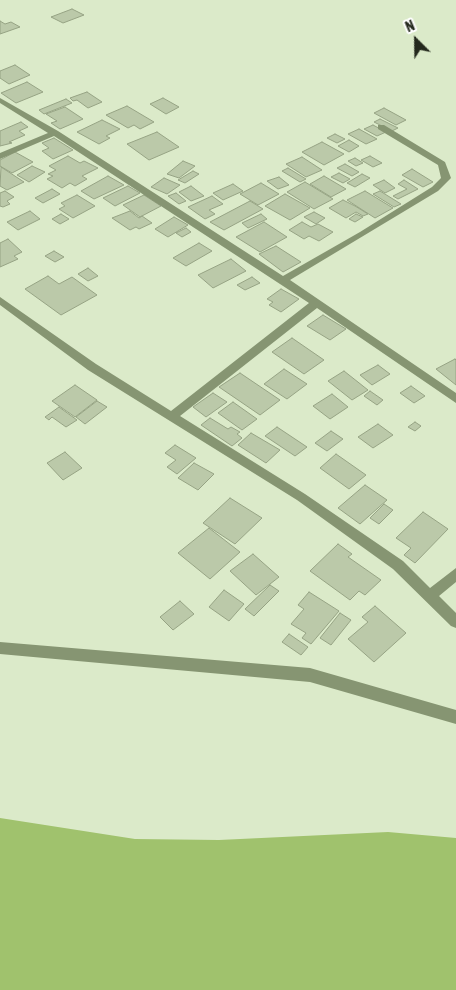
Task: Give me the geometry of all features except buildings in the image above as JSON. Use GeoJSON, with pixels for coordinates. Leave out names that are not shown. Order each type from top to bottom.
{"type":"FeatureCollection","features":[{"type":"Feature","properties":{"kind":"street"},"geometry":{"type":"LineString","coordinates":[[0,100],[55,133],[282,280],[456,399]]}},
{"type":"Feature","properties":{"kind":"street"},"geometry":{"type":"LineString","coordinates":[[282,280],[363,234],[435,189],[446,178],[442,164],[381,127]]}},
{"type":"Feature","properties":{"kind":"street"},"geometry":{"type":"LineString","coordinates":[[0,156],[55,133]]}},
{"type":"Feature","properties":{"kind":"street"},"geometry":{"type":"LineString","coordinates":[[0,300],[92,367],[301,497],[398,565],[456,622]]}},
{"type":"Feature","properties":{"kind":"street"},"geometry":{"type":"LineString","coordinates":[[172,416],[315,304]]}},
{"type":"Feature","properties":{"kind":"street"},"geometry":{"type":"LineString","coordinates":[[430,595],[456,574]]}},
{"type":"Feature","properties":{"kind":"street"},"geometry":{"type":"LineString","coordinates":[[0,648],[310,675],[456,717]]}},
{"type":"Feature","properties":{"kind":"shaded area"},"geometry":{"type":"Polygon","coordinates":[[[0,818],[135,839],[219,840],[388,832],[456,838],[456,990],[0,990],[0,818]]]}}]}
